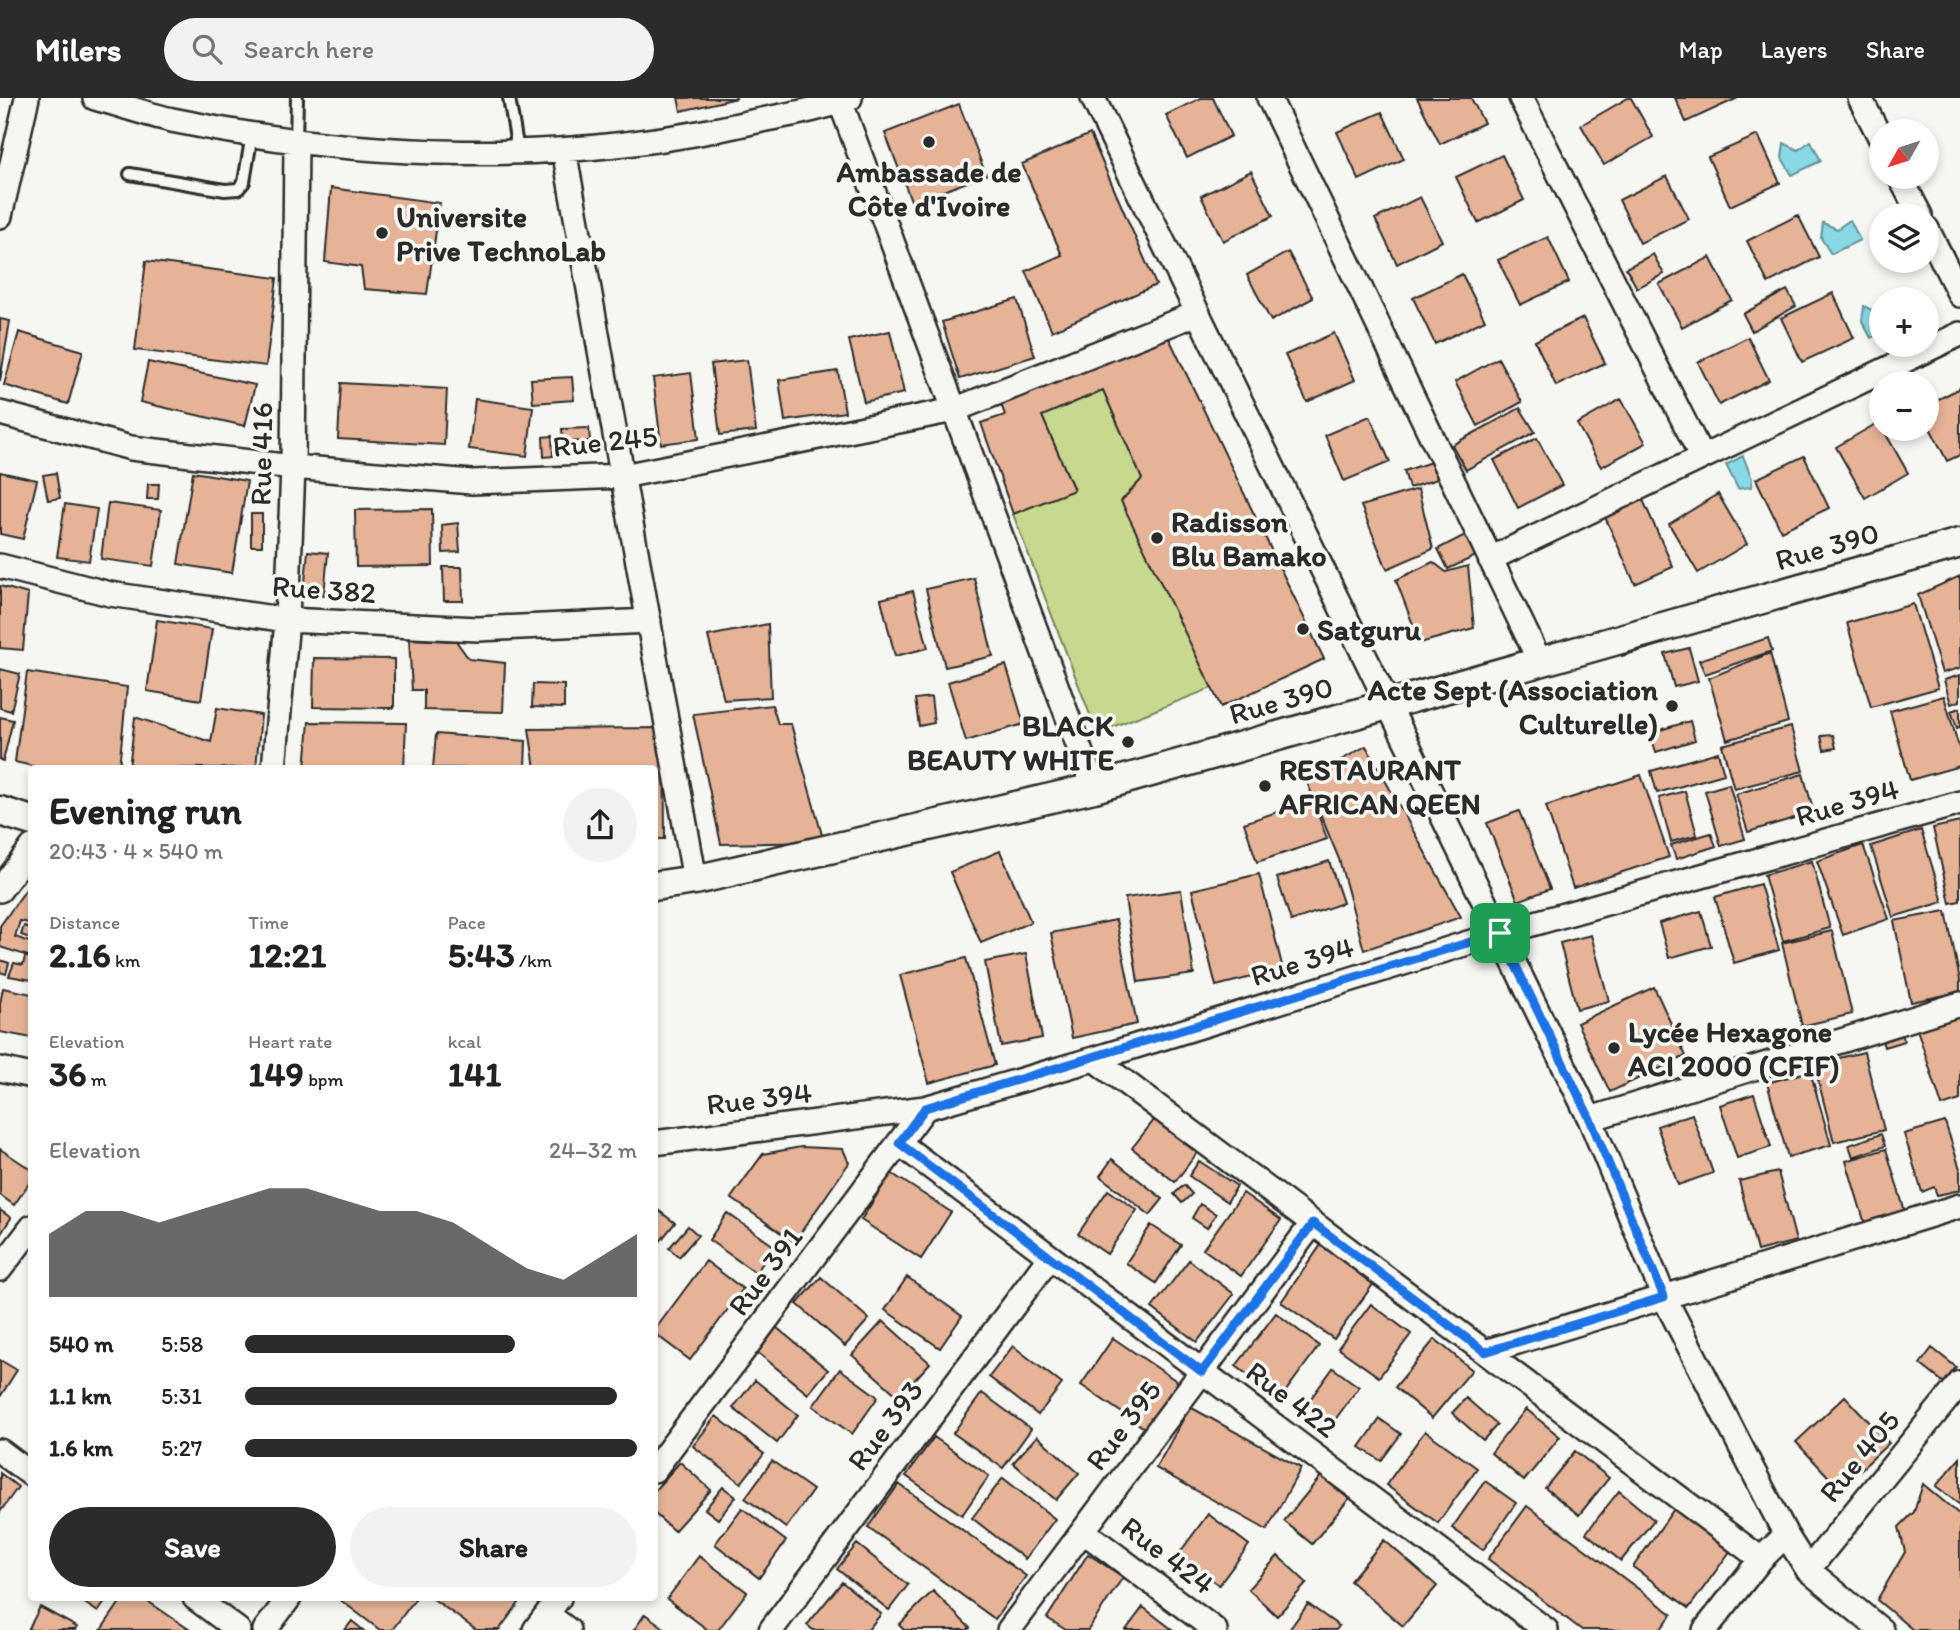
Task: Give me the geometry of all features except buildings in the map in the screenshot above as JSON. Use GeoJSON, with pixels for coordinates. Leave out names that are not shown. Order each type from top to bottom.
{"type":"FeatureCollection","features":[{"type":"Feature","properties":{"kind":"street"},"geometry":{"type":"LineString","coordinates":[[0,216],[27,98]]}},
{"type":"Feature","properties":{"kind":"street"},"geometry":{"type":"LineString","coordinates":[[95,98],[170,120],[252,134],[296,141],[434,154],[564,149],[695,135],[843,99],[954,410],[1094,788]]}},
{"type":"Feature","properties":{"kind":"street"},"geometry":{"type":"LineString","coordinates":[[1093,98],[1590,1119],[1664,1297],[1786,1535],[1808,1570],[1881,1630]]}},
{"type":"Feature","properties":{"kind":"street"},"geometry":{"type":"LineString","coordinates":[[1269,98],[1540,662]]}},
{"type":"Feature","properties":{"kind":"street"},"geometry":{"type":"LineString","coordinates":[[1521,98],[1702,457]]}},
{"type":"Feature","properties":{"kind":"street"},"geometry":{"type":"LineString","coordinates":[[1860,98],[1871,119]]}},
{"type":"Feature","properties":{"kind":"street","name":"Rue 416"},"geometry":{"type":"LineString","coordinates":[[274,765],[287,620],[293,467],[296,141]]}},
{"type":"Feature","properties":{"kind":"street"},"geometry":{"type":"LineString","coordinates":[[564,149],[695,880]]}},
{"type":"Feature","properties":{"kind":"street"},"geometry":{"type":"LineString","coordinates":[[1939,253],[1960,295]]}},
{"type":"Feature","properties":{"kind":"street","name":"Rue 245"},"geometry":{"type":"LineString","coordinates":[[0,414],[131,448],[293,467],[472,482],[623,476],[954,410],[1198,313]]}},
{"type":"Feature","properties":{"kind":"street"},"geometry":{"type":"LineString","coordinates":[[1490,559],[1960,334]]}},
{"type":"Feature","properties":{"kind":"street","name":"Rue 390"},"geometry":{"type":"LineString","coordinates":[[658,885],[695,880],[1094,788],[1960,543]]}},
{"type":"Feature","properties":{"kind":"street","name":"Rue 382"},"geometry":{"type":"LineString","coordinates":[[0,566],[110,594],[287,620],[478,629],[649,621]]}},
{"type":"Feature","properties":{"kind":"street","name":"Rue 394"},"geometry":{"type":"LineString","coordinates":[[658,1142],[925,1108],[1094,1059],[1500,933],[1960,803]]}},
{"type":"Feature","properties":{"kind":"street"},"geometry":{"type":"LineString","coordinates":[[0,811],[28,820]]}},
{"type":"Feature","properties":{"kind":"street"},"geometry":{"type":"LineString","coordinates":[[0,890],[28,853]]}},
{"type":"Feature","properties":{"kind":"street"},"geometry":{"type":"LineString","coordinates":[[1590,1119],[1960,1004]]}},
{"type":"Feature","properties":{"kind":"street"},"geometry":{"type":"LineString","coordinates":[[1094,1059],[1760,1559]]}},
{"type":"Feature","properties":{"kind":"street"},"geometry":{"type":"LineString","coordinates":[[0,1069],[28,1075]]}},
{"type":"Feature","properties":{"kind":"street","name":"Rue 391"},"geometry":{"type":"LineString","coordinates":[[658,1465],[925,1108]]}},
{"type":"Feature","properties":{"kind":"street","name":"Rue 422"},"geometry":{"type":"LineString","coordinates":[[899,1143],[1546,1630]]}},
{"type":"Feature","properties":{"kind":"street"},"geometry":{"type":"LineString","coordinates":[[1485,1352],[1960,1206]]}},
{"type":"Feature","properties":{"kind":"street","name":"Rue 395"},"geometry":{"type":"LineString","coordinates":[[1009,1630],[1313,1223]]}},
{"type":"Feature","properties":{"kind":"street"},"geometry":{"type":"LineString","coordinates":[[0,1269],[28,1232]]}},
{"type":"Feature","properties":{"kind":"street","name":"Rue 393"},"geometry":{"type":"LineString","coordinates":[[771,1630],[1050,1257]]}},
{"type":"Feature","properties":{"kind":"street","name":"Rue 405"},"geometry":{"type":"LineString","coordinates":[[1808,1570],[1960,1382]]}},
{"type":"Feature","properties":{"kind":"street"},"geometry":{"type":"LineString","coordinates":[[0,1451],[28,1472]]}},
{"type":"Feature","properties":{"kind":"street","name":"Rue 424"},"geometry":{"type":"LineString","coordinates":[[1083,1531],[1215,1630]]}},
{"type":"Feature","properties":{"kind":"street"},"geometry":{"type":"LineString","coordinates":[[1704,1630],[1760,1559],[1786,1535]]}},
{"type":"Feature","properties":{"kind":"street"},"geometry":{"type":"LineString","coordinates":[[199,1601],[238,1630]]}},
{"type":"Feature","properties":{"kind":"street"},"geometry":{"type":"LineString","coordinates":[[265,1630],[287,1601]]}},
{"type":"Feature","properties":{"kind":"street"},"geometry":{"type":"LineString","coordinates":[[547,1614],[568,1630]]}},
{"type":"Feature","properties":{"kind":"lane"},"geometry":{"type":"LineString","coordinates":[[296,141],[297,98]]}},
{"type":"Feature","properties":{"kind":"lane"},"geometry":{"type":"LineString","coordinates":[[509,98],[518,151]]}},
{"type":"Feature","properties":{"kind":"lane"},"geometry":{"type":"LineString","coordinates":[[130,174],[225,190],[238,189],[244,182],[252,134]]}},
{"type":"Feature","properties":{"kind":"green space"},"geometry":{"type":"Polygon","coordinates":[[[1103,390],[1142,479],[1212,688],[1097,733],[1013,514],[1074,490],[1042,416],[1103,390]]]}},
{"type":"Feature","properties":{"kind":"water"},"geometry":{"type":"Polygon","coordinates":[[[1811,141],[1821,161],[1792,175],[1782,158],[1784,143],[1798,150],[1811,141]]]}},
{"type":"Feature","properties":{"kind":"water"},"geometry":{"type":"Polygon","coordinates":[[[1850,220],[1860,240],[1831,254],[1821,238],[1823,223],[1837,229],[1850,220]]]}},
{"type":"Feature","properties":{"kind":"water"},"geometry":{"type":"Polygon","coordinates":[[[1864,306],[1869,309],[1869,334],[1862,321],[1864,306]]]}},
{"type":"Feature","properties":{"kind":"water"},"geometry":{"type":"Polygon","coordinates":[[[1743,456],[1752,479],[1751,487],[1738,489],[1726,465],[1743,456]]]}},
{"type":"Feature","properties":{"kind":"place","name":"Ambassade de Côte d'Ivoire"},"geometry":{"type":"Point","coordinates":[929,142]}},
{"type":"Feature","properties":{"kind":"place","name":"Universite Prive TechnoLab"},"geometry":{"type":"Point","coordinates":[382,233]}},
{"type":"Feature","properties":{"kind":"place","name":"Radisson Blu Bamako"},"geometry":{"type":"Point","coordinates":[1157,538]}},
{"type":"Feature","properties":{"kind":"place","name":"Satguru"},"geometry":{"type":"Point","coordinates":[1303,629]}},
{"type":"Feature","properties":{"kind":"place","name":"Acte Sept (Association Culturelle)"},"geometry":{"type":"Point","coordinates":[1672,706]}},
{"type":"Feature","properties":{"kind":"place","name":"BLACK BEAUTY WHITE"},"geometry":{"type":"Point","coordinates":[1128,742]}},
{"type":"Feature","properties":{"kind":"place","name":"RESTAURANT AFRICAN QEEN"},"geometry":{"type":"Point","coordinates":[1265,786]}},
{"type":"Feature","properties":{"kind":"place","name":"Lycée Hexagone ACI 2000 (CFIF)"},"geometry":{"type":"Point","coordinates":[1614,1048]}},
{"type":"Feature","properties":{"kind":"route"},"geometry":{"type":"LineString","coordinates":[[1500,933],[1590,1119],[1664,1297],[1485,1352],[1313,1223],[1202,1372],[899,1143],[925,1108],[1094,1059],[1500,933]]}}]}
